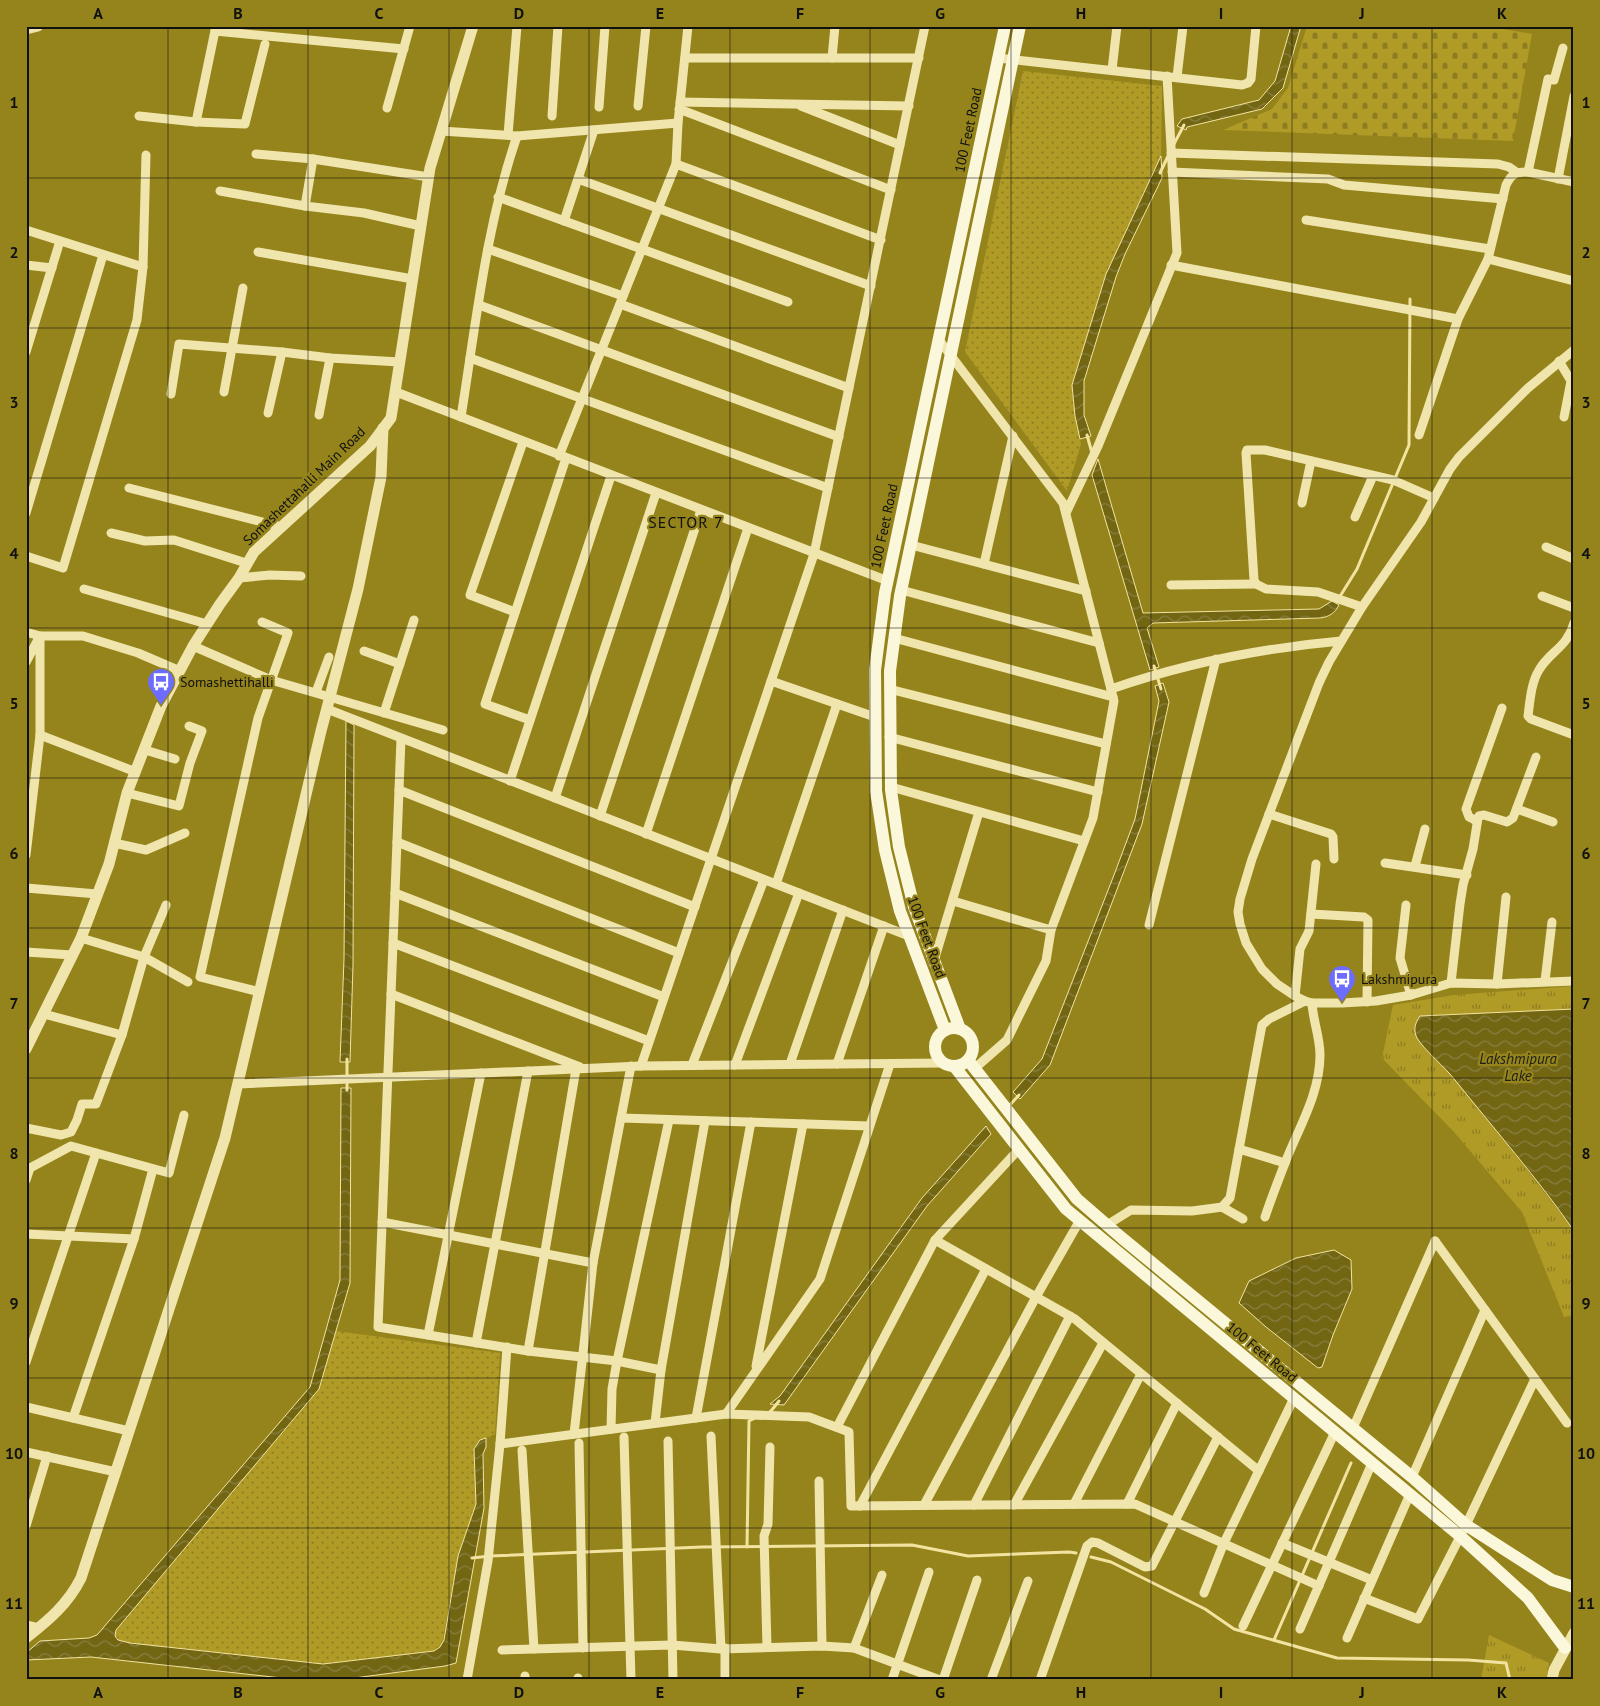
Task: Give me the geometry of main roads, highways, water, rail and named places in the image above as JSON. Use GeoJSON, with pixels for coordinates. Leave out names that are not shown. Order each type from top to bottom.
{"type":"FeatureCollection","features":[{"type":"Feature","properties":{"kind":"main road","name":"100 Feet Road"},"geometry":{"type":"LineString","coordinates":[[1005,26],[888,581],[875,670],[876,791],[885,850],[900,911],[945,1030],[939,1035],[935,1045],[937,1056],[949,1065],[989,1111],[1066,1209],[1410,1494],[1463,1530],[1552,1580],[1574,1587]]}},
{"type":"Feature","properties":{"kind":"main road","name":"100 Feet Road"},"geometry":{"type":"LineString","coordinates":[[1020,26],[910,545],[901,590],[890,671],[889,737],[891,788],[899,847],[914,906],[960,1029],[969,1034],[973,1044],[972,1064],[1077,1199],[1412,1477],[1528,1598],[1565,1648]]}},
{"type":"Feature","properties":{"kind":"main road"},"geometry":{"type":"LineString","coordinates":[[945,1030],[960,1029]]}},
{"type":"Feature","properties":{"kind":"main road"},"geometry":{"type":"LineString","coordinates":[[949,1065],[972,1064]]}},
{"type":"Feature","properties":{"kind":"water"},"geometry":{"type":"Polygon","coordinates":[[[1291,26],[1301,26],[1283,88],[1262,109],[1187,127],[1186,130],[1177,126],[1182,119],[1259,100],[1275,81],[1291,26]]]}},
{"type":"Feature","properties":{"kind":"water"},"geometry":{"type":"Polygon","coordinates":[[[1161,156],[1162,178],[1125,254],[1116,277],[1084,381],[1084,415],[1091,436],[1080,439],[1075,416],[1072,385],[1106,274],[1161,156]]]}},
{"type":"Feature","properties":{"kind":"water"},"geometry":{"type":"Polygon","coordinates":[[[1098,459],[1143,613],[1319,609],[1332,601],[1339,605],[1334,612],[1320,618],[1153,623],[1147,628],[1159,667],[1150,670],[1092,475],[1098,459]]]}},
{"type":"Feature","properties":{"kind":"water"},"geometry":{"type":"Polygon","coordinates":[[[1163,683],[1169,702],[1142,824],[1050,1065],[1020,1099],[1013,1092],[1042,1059],[1135,819],[1159,701],[1155,686],[1163,683]]]}},
{"type":"Feature","properties":{"kind":"water"},"geometry":{"type":"Polygon","coordinates":[[[346,721],[354,725],[353,965],[350,1062],[340,1062],[344,959],[346,721]]]}},
{"type":"Feature","properties":{"kind":"water","name":"Lakshmipura Lake"},"geometry":{"type":"Polygon","coordinates":[[[1574,1009],[1574,1231],[1531,1174],[1455,1080],[1420,1043],[1415,1029],[1420,1016],[1574,1009]]]}},
{"type":"Feature","properties":{"kind":"water"},"geometry":{"type":"Polygon","coordinates":[[[341,1088],[351,1088],[350,1283],[319,1389],[116,1630],[115,1636],[118,1640],[130,1643],[323,1664],[434,1651],[440,1647],[444,1640],[458,1556],[476,1504],[474,1449],[480,1440],[486,1438],[486,1447],[483,1454],[484,1508],[456,1663],[339,1680],[300,1680],[91,1657],[26,1660],[26,1653],[40,1641],[89,1638],[97,1635],[310,1387],[340,1280],[341,1088]]]}},
{"type":"Feature","properties":{"kind":"water"},"geometry":{"type":"Polygon","coordinates":[[[986,1126],[991,1134],[927,1206],[784,1405],[770,1404],[780,1396],[922,1198],[986,1126]]]}},
{"type":"Feature","properties":{"kind":"water"},"geometry":{"type":"Polygon","coordinates":[[[1334,1250],[1351,1260],[1352,1289],[1322,1367],[1318,1368],[1239,1303],[1249,1281],[1296,1258],[1334,1250]]]}},
{"type":"Feature","properties":{"kind":"waterway"},"geometry":{"type":"LineString","coordinates":[[1174,144],[1184,125]]}},
{"type":"Feature","properties":{"kind":"waterway"},"geometry":{"type":"LineString","coordinates":[[1160,173],[1168,156]]}},
{"type":"Feature","properties":{"kind":"waterway"},"geometry":{"type":"LineString","coordinates":[[1339,598],[1357,569],[1409,445],[1410,299]]}},
{"type":"Feature","properties":{"kind":"waterway"},"geometry":{"type":"LineString","coordinates":[[1087,435],[1092,453]]}},
{"type":"Feature","properties":{"kind":"waterway"},"geometry":{"type":"LineString","coordinates":[[1154,666],[1161,689]]}},
{"type":"Feature","properties":{"kind":"waterway"},"geometry":{"type":"LineString","coordinates":[[347,1059],[347,1090]]}},
{"type":"Feature","properties":{"kind":"waterway"},"geometry":{"type":"LineString","coordinates":[[1008,1107],[1019,1095]]}},
{"type":"Feature","properties":{"kind":"waterway"},"geometry":{"type":"LineString","coordinates":[[768,1413],[779,1401]]}},
{"type":"Feature","properties":{"kind":"waterway"},"geometry":{"type":"LineString","coordinates":[[747,1547],[749,1421],[755,1418]]}},
{"type":"Feature","properties":{"kind":"waterway"},"geometry":{"type":"LineString","coordinates":[[1274,1640],[1351,1463]]}},
{"type":"Feature","properties":{"kind":"waterway"},"geometry":{"type":"LineString","coordinates":[[472,1558],[702,1547],[912,1545],[968,1556],[1076,1553]]}},
{"type":"Feature","properties":{"kind":"waterway"},"geometry":{"type":"LineString","coordinates":[[1091,1557],[1111,1562],[1205,1609],[1234,1629],[1337,1658],[1468,1660],[1506,1663],[1510,1680]]}},
{"type":"Feature","properties":{"kind":"place","name":"Somashettihalli"},"geometry":{"type":"Point","coordinates":[161,706]}},
{"type":"Feature","properties":{"kind":"place","name":"Lakshmipura"},"geometry":{"type":"Point","coordinates":[1342,1003]}},
{"type":"Feature","properties":{"kind":"district","name":"SECTOR 7"},"geometry":{"type":"Point","coordinates":[686,522]}}]}
